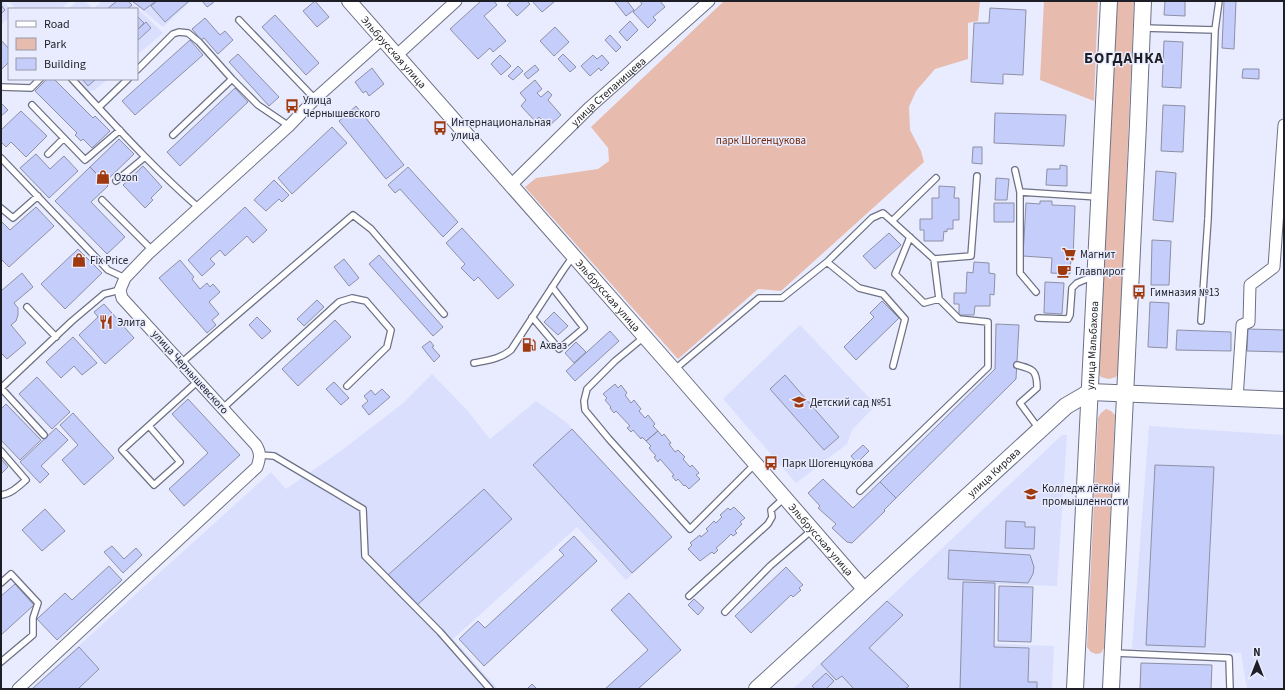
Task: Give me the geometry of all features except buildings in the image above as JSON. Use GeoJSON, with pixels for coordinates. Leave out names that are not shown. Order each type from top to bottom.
{"type":"FeatureCollection","features":[{"type":"Feature","properties":{"kind":"main road","name":"улица Мальбахова"},"geometry":{"type":"LineString","coordinates":[[1075,689],[1109,1]]}},
{"type":"Feature","properties":{"kind":"main road"},"geometry":{"type":"LineString","coordinates":[[1111,689],[1143,1]]}},
{"type":"Feature","properties":{"kind":"main road"},"geometry":{"type":"LineString","coordinates":[[1090,392],[1284,400]]}},
{"type":"Feature","properties":{"kind":"main road","name":"улица Кирова"},"geometry":{"type":"LineString","coordinates":[[757,689],[1066,406],[1090,392]]}},
{"type":"Feature","properties":{"kind":"street","name":"Эльбрусская улица"},"geometry":{"type":"LineString","coordinates":[[349,1],[756,463],[865,590]]}},
{"type":"Feature","properties":{"kind":"street"},"geometry":{"type":"LineString","coordinates":[[397,55],[456,1]]}},
{"type":"Feature","properties":{"kind":"street","name":"улица Степанищева"},"geometry":{"type":"LineString","coordinates":[[511,185],[590,107],[709,1]]}},
{"type":"Feature","properties":{"kind":"street"},"geometry":{"type":"LineString","coordinates":[[120,290],[125,278],[152,250],[289,126],[314,99],[382,39]]}},
{"type":"Feature","properties":{"kind":"street"},"geometry":{"type":"LineString","coordinates":[[1237,399],[1242,325],[1248,322],[1250,285],[1274,267],[1284,125]]}},
{"type":"Feature","properties":{"kind":"street","name":"улица Чернышевского"},"geometry":{"type":"LineString","coordinates":[[120,290],[122,298],[256,445],[260,451],[260,455]]}},
{"type":"Feature","properties":{"kind":"street"},"geometry":{"type":"LineString","coordinates":[[18,689],[257,467],[260,455]]}},
{"type":"Feature","properties":{"kind":"lane"},"geometry":{"type":"LineString","coordinates":[[1201,321],[1208,219],[1215,30],[1219,1]]}},
{"type":"Feature","properties":{"kind":"lane"},"geometry":{"type":"LineString","coordinates":[[239,20],[314,99]]}},
{"type":"Feature","properties":{"kind":"lane"},"geometry":{"type":"LineString","coordinates":[[1142,28],[1215,30]]}},
{"type":"Feature","properties":{"kind":"lane"},"geometry":{"type":"LineString","coordinates":[[138,69],[173,34],[179,32],[188,33],[199,42],[232,79],[258,105],[289,126]]}},
{"type":"Feature","properties":{"kind":"lane"},"geometry":{"type":"LineString","coordinates":[[173,135],[232,79]]}},
{"type":"Feature","properties":{"kind":"lane"},"geometry":{"type":"LineString","coordinates":[[1,87],[31,88],[39,80]]}},
{"type":"Feature","properties":{"kind":"lane"},"geometry":{"type":"LineString","coordinates":[[73,80],[145,157],[178,190],[199,208]]}},
{"type":"Feature","properties":{"kind":"lane"},"geometry":{"type":"LineString","coordinates":[[99,107],[127,80]]}},
{"type":"Feature","properties":{"kind":"lane"},"geometry":{"type":"LineString","coordinates":[[32,105],[85,160],[120,130]]}},
{"type":"Feature","properties":{"kind":"lane"},"geometry":{"type":"LineString","coordinates":[[48,154],[64,138]]}},
{"type":"Feature","properties":{"kind":"lane"},"geometry":{"type":"LineString","coordinates":[[116,181],[145,157]]}},
{"type":"Feature","properties":{"kind":"lane"},"geometry":{"type":"LineString","coordinates":[[2,160],[108,270],[125,278]]}},
{"type":"Feature","properties":{"kind":"lane"},"geometry":{"type":"LineString","coordinates":[[1015,170],[1020,192],[1020,273],[1036,292]]}},
{"type":"Feature","properties":{"kind":"lane"},"geometry":{"type":"LineString","coordinates":[[934,258],[971,256],[977,176]]}},
{"type":"Feature","properties":{"kind":"lane"},"geometry":{"type":"LineString","coordinates":[[892,221],[936,178]]}},
{"type":"Feature","properties":{"kind":"lane"},"geometry":{"type":"LineString","coordinates":[[1020,192],[1100,197]]}},
{"type":"Feature","properties":{"kind":"lane"},"geometry":{"type":"LineString","coordinates":[[1,208],[13,218],[38,196]]}},
{"type":"Feature","properties":{"kind":"lane"},"geometry":{"type":"LineString","coordinates":[[102,200],[152,250]]}},
{"type":"Feature","properties":{"kind":"lane"},"geometry":{"type":"LineString","coordinates":[[674,370],[759,298],[782,298],[827,262],[872,218],[883,213],[934,258],[939,299],[959,319],[988,322],[988,367],[860,491]]}},
{"type":"Feature","properties":{"kind":"lane"},"geometry":{"type":"LineString","coordinates":[[181,362],[353,215],[371,229],[444,314]]}},
{"type":"Feature","properties":{"kind":"lane"},"geometry":{"type":"LineString","coordinates":[[910,237],[895,274],[924,303],[939,299]]}},
{"type":"Feature","properties":{"kind":"lane"},"geometry":{"type":"LineString","coordinates":[[474,362],[494,360],[511,350],[569,262],[575,257]]}},
{"type":"Feature","properties":{"kind":"lane"},"geometry":{"type":"LineString","coordinates":[[827,262],[859,288],[883,294],[905,319],[893,366]]}},
{"type":"Feature","properties":{"kind":"lane"},"geometry":{"type":"LineString","coordinates":[[1038,318],[1068,319],[1070,315],[1072,288],[1077,283],[1096,275]]}},
{"type":"Feature","properties":{"kind":"lane"},"geometry":{"type":"LineString","coordinates":[[532,317],[559,349],[584,328],[552,287]]}},
{"type":"Feature","properties":{"kind":"lane"},"geometry":{"type":"LineString","coordinates":[[44,435],[1,388],[104,294],[120,290]]}},
{"type":"Feature","properties":{"kind":"lane"},"geometry":{"type":"LineString","coordinates":[[223,408],[339,302],[352,298],[366,301],[391,330],[386,347],[347,386]]}},
{"type":"Feature","properties":{"kind":"lane"},"geometry":{"type":"LineString","coordinates":[[27,307],[56,337]]}},
{"type":"Feature","properties":{"kind":"lane"},"geometry":{"type":"LineString","coordinates":[[645,337],[615,360],[587,389],[584,401],[585,410],[609,439],[690,528],[756,463]]}},
{"type":"Feature","properties":{"kind":"lane"},"geometry":{"type":"LineString","coordinates":[[988,359],[995,360]]}},
{"type":"Feature","properties":{"kind":"lane"},"geometry":{"type":"LineString","coordinates":[[1018,365],[1030,368],[1034,373],[1037,382],[1037,388],[1020,403],[1040,431]]}},
{"type":"Feature","properties":{"kind":"lane"},"geometry":{"type":"LineString","coordinates":[[149,426],[180,462],[154,485],[122,450],[198,381]]}},
{"type":"Feature","properties":{"kind":"lane"},"geometry":{"type":"LineString","coordinates":[[1,451],[26,480],[16,489],[1,495]]}},
{"type":"Feature","properties":{"kind":"lane"},"geometry":{"type":"LineString","coordinates":[[260,455],[274,456],[363,509],[365,556],[440,632],[490,689]]}},
{"type":"Feature","properties":{"kind":"lane"},"geometry":{"type":"LineString","coordinates":[[688,596],[768,524],[772,517],[772,510],[785,498]]}},
{"type":"Feature","properties":{"kind":"lane"},"geometry":{"type":"LineString","coordinates":[[725,612],[770,566],[813,529]]}},
{"type":"Feature","properties":{"kind":"lane"},"geometry":{"type":"LineString","coordinates":[[1,583],[11,574],[38,603],[33,618],[33,635],[1,662]]}},
{"type":"Feature","properties":{"kind":"lane"},"geometry":{"type":"LineString","coordinates":[[1113,653],[1229,658],[1230,689]]}},
{"type":"Feature","properties":{"kind":"shaded area"},"geometry":{"type":"Polygon","coordinates":[[[1,1],[3,1],[9,8],[8,18],[1,25],[1,1]]]}},
{"type":"Feature","properties":{"kind":"shaded area"},"geometry":{"type":"Polygon","coordinates":[[[8,1],[70,1],[62,8],[15,8],[8,1]]]}},
{"type":"Feature","properties":{"kind":"shaded area"},"geometry":{"type":"Polygon","coordinates":[[[77,1],[85,1],[92,8],[69,8],[77,1]]]}},
{"type":"Feature","properties":{"kind":"shaded area"},"geometry":{"type":"Polygon","coordinates":[[[102,1],[130,1],[137,8],[94,8],[102,1]]]}},
{"type":"Feature","properties":{"kind":"shaded area"},"geometry":{"type":"Polygon","coordinates":[[[131,1],[191,1],[163,27],[131,1]]]}},
{"type":"Feature","properties":{"kind":"shaded area"},"geometry":{"type":"Polygon","coordinates":[[[138,9],[163,33],[138,54],[138,9]]]}},
{"type":"Feature","properties":{"kind":"shaded area"},"geometry":{"type":"Polygon","coordinates":[[[80,80],[107,80],[95,90],[87,91],[80,80]]]}},
{"type":"Feature","properties":{"kind":"shaded area","name":"Детский сад №51"},"geometry":{"type":"Polygon","coordinates":[[[800,325],[876,405],[852,430],[847,444],[796,483],[723,399],[800,325]]]}},
{"type":"Feature","properties":{"kind":"shaded area"},"geometry":{"type":"Polygon","coordinates":[[[432,374],[467,410],[490,439],[536,401],[566,422],[672,537],[626,580],[577,527],[453,639],[498,689],[31,689],[271,472],[286,489],[338,453],[402,404],[432,374]]]}},
{"type":"Feature","properties":{"kind":"shaded area"},"geometry":{"type":"Polygon","coordinates":[[[1149,426],[1284,435],[1284,689],[1247,689],[1241,653],[1132,649],[1149,426]]]}},
{"type":"Feature","properties":{"kind":"shaded area"},"geometry":{"type":"Polygon","coordinates":[[[1062,435],[1067,435],[1057,586],[996,584],[995,644],[1054,646],[1052,689],[793,689],[1062,435]]]}},
{"type":"Feature","properties":{"kind":"green space","name":"парк Шогенцукова"},"geometry":{"type":"Polygon","coordinates":[[[724,1],[980,1],[978,21],[968,23],[968,59],[935,69],[916,91],[909,107],[910,130],[921,151],[924,162],[781,291],[758,289],[678,359],[525,187],[536,178],[598,169],[609,161],[608,148],[591,127],[724,1]]]}},
{"type":"Feature","properties":{"kind":"green space"},"geometry":{"type":"Polygon","coordinates":[[[1044,1],[1098,1],[1094,101],[1040,80],[1044,1]]]}},
{"type":"Feature","properties":{"kind":"green space"},"geometry":{"type":"Polygon","coordinates":[[[1116,1],[1134,1],[1118,372],[1116,377],[1109,379],[1101,377],[1098,371],[1116,1]]]}},
{"type":"Feature","properties":{"kind":"green space"},"geometry":{"type":"Polygon","coordinates":[[[1106,409],[1115,415],[1104,648],[1101,653],[1096,654],[1091,652],[1087,647],[1098,418],[1106,409]]]}},
{"type":"Feature","properties":{"kind":"place","name":"Улица Чернышевского"},"geometry":{"type":"Point","coordinates":[292,106]}},
{"type":"Feature","properties":{"kind":"place","name":"Интернациональная улица"},"geometry":{"type":"Point","coordinates":[440,128]}},
{"type":"Feature","properties":{"kind":"place","name":"Ozon"},"geometry":{"type":"Point","coordinates":[103,177]}},
{"type":"Feature","properties":{"kind":"place","name":"Магнит"},"geometry":{"type":"Point","coordinates":[1069,254]}},
{"type":"Feature","properties":{"kind":"place","name":"Fix Price"},"geometry":{"type":"Point","coordinates":[79,260]}},
{"type":"Feature","properties":{"kind":"place","name":"Главпирог"},"geometry":{"type":"Point","coordinates":[1064,271]}},
{"type":"Feature","properties":{"kind":"place","name":"Гимназия №13"},"geometry":{"type":"Point","coordinates":[1139,292]}},
{"type":"Feature","properties":{"kind":"place","name":"Элита"},"geometry":{"type":"Point","coordinates":[106,322]}},
{"type":"Feature","properties":{"kind":"place","name":"Ахваз"},"geometry":{"type":"Point","coordinates":[529,345]}},
{"type":"Feature","properties":{"kind":"place","name":"Детский сад №51"},"geometry":{"type":"Point","coordinates":[799,402]}},
{"type":"Feature","properties":{"kind":"place","name":"Парк Шогенцукова"},"geometry":{"type":"Point","coordinates":[771,463]}},
{"type":"Feature","properties":{"kind":"place","name":"Колледж лёгкой промышленности"},"geometry":{"type":"Point","coordinates":[1031,494]}},
{"type":"Feature","properties":{"kind":"district","name":"БОГДАНКА"},"geometry":{"type":"Point","coordinates":[1124,58]}}]}
